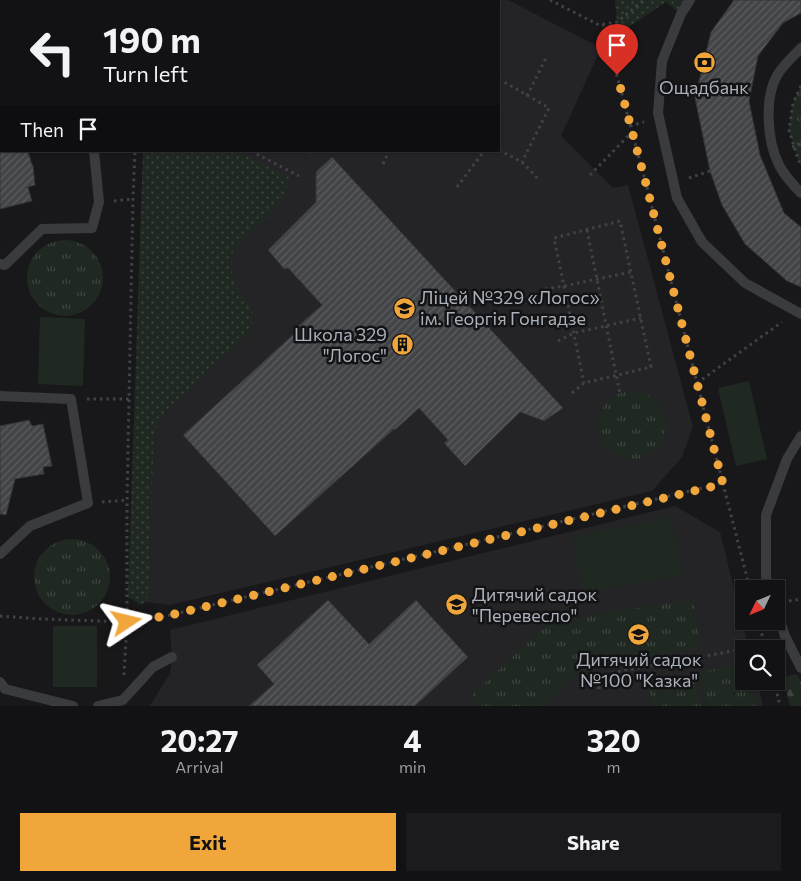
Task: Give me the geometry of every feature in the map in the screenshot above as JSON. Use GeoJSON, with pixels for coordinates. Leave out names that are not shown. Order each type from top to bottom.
{"type":"FeatureCollection","features":[{"type":"Feature","properties":{"kind":"lane"},"geometry":{"type":"LineString","coordinates":[[690,0],[681,14],[662,61],[658,113],[677,198],[702,242],[745,283],[798,313]]}},
{"type":"Feature","properties":{"kind":"lane"},"geometry":{"type":"LineString","coordinates":[[801,48],[779,72],[770,93],[768,114],[770,138],[779,165],[792,184],[801,193]]}},
{"type":"Feature","properties":{"kind":"lane"},"geometry":{"type":"LineString","coordinates":[[0,264],[5,265],[42,229],[92,228],[99,202],[94,152]]}},
{"type":"Feature","properties":{"kind":"lane"},"geometry":{"type":"LineString","coordinates":[[0,396],[71,399],[88,503],[30,526],[0,554]]}},
{"type":"Feature","properties":{"kind":"lane"},"geometry":{"type":"LineString","coordinates":[[767,580],[766,515],[787,459],[801,436]]}},
{"type":"Feature","properties":{"kind":"lane"},"geometry":{"type":"LineString","coordinates":[[783,630],[801,668]]}},
{"type":"Feature","properties":{"kind":"lane"},"geometry":{"type":"LineString","coordinates":[[98,706],[123,700],[153,667],[172,657]]}},
{"type":"Feature","properties":{"kind":"lane"},"geometry":{"type":"LineString","coordinates":[[0,682],[6,689],[72,706]]}},
{"type":"Feature","properties":{"kind":"path"},"geometry":{"type":"LineString","coordinates":[[550,0],[599,25],[617,22],[644,0]]}},
{"type":"Feature","properties":{"kind":"path"},"geometry":{"type":"LineString","coordinates":[[603,24],[748,580]]}},
{"type":"Feature","properties":{"kind":"path"},"geometry":{"type":"LineString","coordinates":[[527,96],[547,56]]}},
{"type":"Feature","properties":{"kind":"path"},"geometry":{"type":"LineString","coordinates":[[500,80],[549,108],[522,162]]}},
{"type":"Feature","properties":{"kind":"path"},"geometry":{"type":"LineString","coordinates":[[801,86],[792,102],[789,130],[801,165]]}},
{"type":"Feature","properties":{"kind":"path"},"geometry":{"type":"LineString","coordinates":[[590,175],[632,132]]}},
{"type":"Feature","properties":{"kind":"path"},"geometry":{"type":"LineString","coordinates":[[500,151],[522,162],[540,181]]}},
{"type":"Feature","properties":{"kind":"path"},"geometry":{"type":"LineString","coordinates":[[123,700],[127,622],[127,500],[135,152]]}},
{"type":"Feature","properties":{"kind":"path"},"geometry":{"type":"LineString","coordinates":[[253,152],[299,176]]}},
{"type":"Feature","properties":{"kind":"path"},"geometry":{"type":"LineString","coordinates":[[310,152],[313,157]]}},
{"type":"Feature","properties":{"kind":"path"},"geometry":{"type":"LineString","coordinates":[[383,164],[389,152]]}},
{"type":"Feature","properties":{"kind":"path"},"geometry":{"type":"LineString","coordinates":[[457,187],[483,152]]}},
{"type":"Feature","properties":{"kind":"path"},"geometry":{"type":"LineString","coordinates":[[677,198],[694,194],[690,178],[710,171]]}},
{"type":"Feature","properties":{"kind":"path"},"geometry":{"type":"LineString","coordinates":[[572,393],[584,384],[651,368],[620,221],[554,238],[584,384]]}},
{"type":"Feature","properties":{"kind":"path"},"geometry":{"type":"LineString","coordinates":[[587,230],[620,394]]}},
{"type":"Feature","properties":{"kind":"path"},"geometry":{"type":"LineString","coordinates":[[546,289],[631,272]]}},
{"type":"Feature","properties":{"kind":"path"},"geometry":{"type":"LineString","coordinates":[[697,383],[798,313]]}},
{"type":"Feature","properties":{"kind":"path"},"geometry":{"type":"LineString","coordinates":[[558,341],[574,333],[641,318]]}},
{"type":"Feature","properties":{"kind":"path"},"geometry":{"type":"LineString","coordinates":[[71,399],[129,399]]}},
{"type":"Feature","properties":{"kind":"path"},"geometry":{"type":"LineString","coordinates":[[0,616],[42,620],[127,622],[162,617],[723,484]]}},
{"type":"Feature","properties":{"kind":"path"},"geometry":{"type":"LineString","coordinates":[[88,503],[127,500]]}},
{"type":"Feature","properties":{"kind":"path"},"geometry":{"type":"LineString","coordinates":[[787,592],[790,601],[801,599]]}},
{"type":"Feature","properties":{"kind":"path"},"geometry":{"type":"LineString","coordinates":[[598,689],[600,675],[735,651]]}},
{"type":"Feature","properties":{"kind":"path"},"geometry":{"type":"LineString","coordinates":[[776,690],[780,706]]}},
{"type":"Feature","properties":{"kind":"shaded area","name":"Ліцей №329 «Логос» ім. Георгія Гонгадзе"},"geometry":{"type":"Polygon","coordinates":[[[500,0],[508,0],[601,48],[561,136],[613,188],[628,185],[693,427],[682,457],[652,491],[170,605],[145,602],[147,152],[500,152],[500,0]]]}},
{"type":"Feature","properties":{"kind":"shaded area","name":"Дитячий садок \"Перевесло\""},"geometry":{"type":"Polygon","coordinates":[[[675,506],[720,532],[735,593],[735,630],[744,630],[747,640],[735,640],[735,690],[759,690],[763,706],[150,706],[170,673],[172,657],[170,630],[675,506]]]}},
{"type":"Feature","properties":{"kind":"green space"},"geometry":{"type":"Polygon","coordinates":[[[615,0],[690,0],[681,14],[666,2],[618,34],[615,0]]]}},
{"type":"Feature","properties":{"kind":"green space"},"geometry":{"type":"Polygon","coordinates":[[[801,86],[801,165],[789,130],[793,103],[801,86]]]}},
{"type":"Feature","properties":{"kind":"green space"},"geometry":{"type":"Polygon","coordinates":[[[143,152],[238,152],[289,177],[284,199],[233,249],[231,268],[235,286],[250,305],[253,315],[250,332],[165,411],[154,433],[148,596],[141,605],[128,597],[143,152]]]}},
{"type":"Feature","properties":{"kind":"green space"},"geometry":{"type":"Polygon","coordinates":[[[58,240],[72,240],[86,246],[97,257],[103,271],[100,293],[92,305],[72,316],[58,316],[44,310],[33,299],[27,285],[27,271],[33,257],[44,246],[58,240]]]}},
{"type":"Feature","properties":{"kind":"green space"},"geometry":{"type":"Polygon","coordinates":[[[40,317],[85,319],[83,386],[38,384],[40,317]]]}},
{"type":"Feature","properties":{"kind":"green space"},"geometry":{"type":"Polygon","coordinates":[[[749,381],[767,459],[736,466],[718,388],[749,381]]]}},
{"type":"Feature","properties":{"kind":"green space"},"geometry":{"type":"Polygon","coordinates":[[[632,391],[645,394],[656,401],[663,412],[666,425],[663,438],[656,449],[645,456],[632,459],[619,456],[608,449],[601,438],[598,425],[601,412],[608,401],[619,394],[632,391]]]}},
{"type":"Feature","properties":{"kind":"green space"},"geometry":{"type":"Polygon","coordinates":[[[671,517],[682,575],[583,594],[572,537],[671,517]]]}},
{"type":"Feature","properties":{"kind":"green space"},"geometry":{"type":"Polygon","coordinates":[[[72,539],[86,542],[99,550],[107,563],[110,577],[107,591],[99,604],[86,612],[72,615],[58,612],[45,604],[37,591],[34,577],[37,563],[45,550],[58,542],[72,539]]]}},
{"type":"Feature","properties":{"kind":"green space"},"geometry":{"type":"Polygon","coordinates":[[[693,599],[701,648],[608,664],[580,672],[542,706],[479,706],[470,697],[546,625],[693,599]]]}},
{"type":"Feature","properties":{"kind":"green space"},"geometry":{"type":"Polygon","coordinates":[[[53,626],[97,626],[97,687],[53,687],[53,626]]]}},
{"type":"Feature","properties":{"kind":"green space"},"geometry":{"type":"Polygon","coordinates":[[[735,664],[735,690],[752,690],[756,706],[707,706],[699,673],[735,664]]]}},
{"type":"Feature","properties":{"kind":"green space"},"geometry":{"type":"Polygon","coordinates":[[[797,674],[801,682],[801,706],[790,706],[785,677],[797,674]]]}},
{"type":"Feature","properties":{"kind":"green space"},"geometry":{"type":"Polygon","coordinates":[[[693,675],[701,706],[654,706],[648,686],[693,675]]]}},
{"type":"Feature","properties":{"kind":"building"},"geometry":{"type":"Polygon","coordinates":[[[734,0],[801,0],[801,13],[783,23],[758,56],[749,101],[760,155],[784,213],[801,227],[801,287],[787,281],[745,244],[722,205],[710,171],[695,98],[711,32],[734,0]]]}},
{"type":"Feature","properties":{"kind":"building"},"geometry":{"type":"Polygon","coordinates":[[[0,152],[28,152],[33,165],[35,185],[28,187],[32,201],[0,209],[0,152]]]}},
{"type":"Feature","properties":{"kind":"building","name":"Школа 329 \"Логос\""},"geometry":{"type":"Polygon","coordinates":[[[332,157],[563,408],[544,421],[520,412],[465,466],[444,443],[448,440],[419,408],[275,536],[183,435],[297,331],[295,329],[322,305],[288,268],[284,269],[268,250],[316,202],[316,172],[332,157]]]}},
{"type":"Feature","properties":{"kind":"building"},"geometry":{"type":"Polygon","coordinates":[[[29,420],[32,426],[43,424],[52,466],[43,467],[44,474],[15,479],[6,515],[0,514],[0,426],[29,420]]]}},
{"type":"Feature","properties":{"kind":"building"},"geometry":{"type":"Polygon","coordinates":[[[328,600],[369,644],[416,600],[468,657],[415,706],[249,706],[274,684],[257,665],[328,600]]]}},
{"type":"Feature","properties":{"kind":"place","name":"Ощадбанк"},"geometry":{"type":"Point","coordinates":[704,63]}},
{"type":"Feature","properties":{"kind":"place","name":"Ліцей №329 «Логос» ім. Георгія Гонгадзе"},"geometry":{"type":"Point","coordinates":[404,308]}},
{"type":"Feature","properties":{"kind":"place","name":"Школа 329 \"Логос\""},"geometry":{"type":"Point","coordinates":[403,345]}},
{"type":"Feature","properties":{"kind":"place","name":"Дитячий садок \"Перевесло\""},"geometry":{"type":"Point","coordinates":[456,605]}},
{"type":"Feature","properties":{"kind":"place","name":"Дитячий садок №100 \"Казка\""},"geometry":{"type":"Point","coordinates":[639,635]}},
{"type":"Feature","properties":{"kind":"route"},"geometry":{"type":"LineString","coordinates":[[127,622],[162,617],[723,484],[617,75]]}}]}
